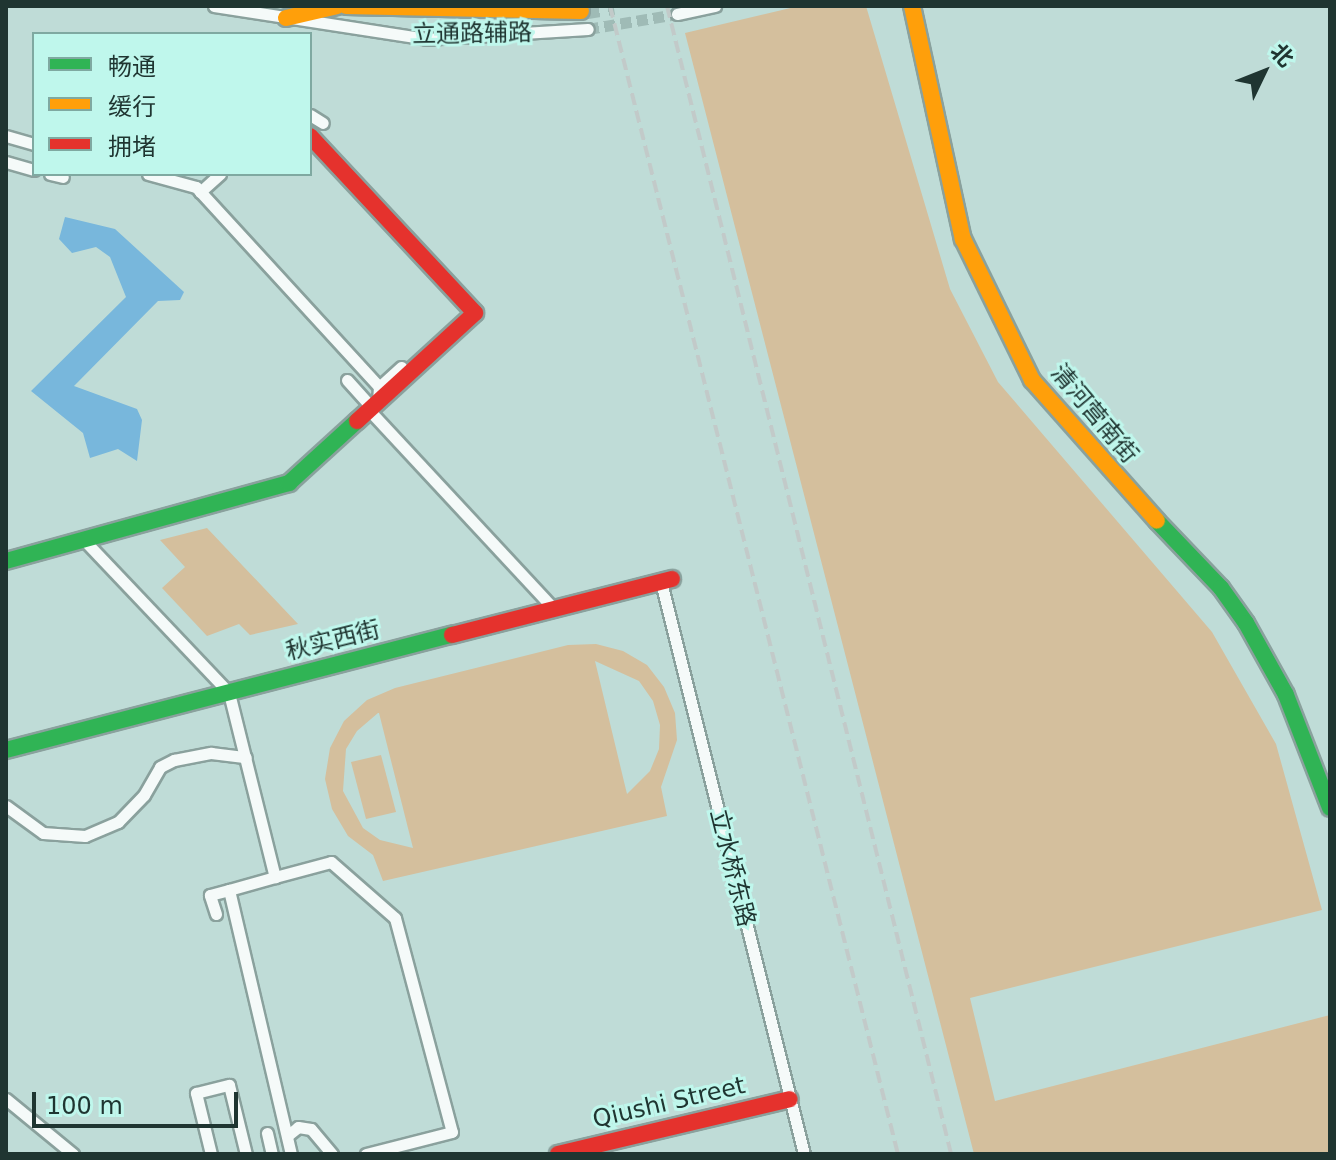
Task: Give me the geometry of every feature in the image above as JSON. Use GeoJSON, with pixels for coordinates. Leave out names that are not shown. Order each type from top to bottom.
{"type":"FeatureCollection","features":[{"type":"Feature","properties":{"kind":"street","name":"立通路辅路"},"geometry":{"type":"LineString","coordinates":[[214,6],[426,39],[588,29]]}},
{"type":"Feature","properties":{"kind":"street"},"geometry":{"type":"LineString","coordinates":[[286,18],[337,6]]}},
{"type":"Feature","properties":{"kind":"street"},"geometry":{"type":"LineString","coordinates":[[346,6],[581,11]]}},
{"type":"Feature","properties":{"kind":"street"},"geometry":{"type":"LineString","coordinates":[[677,14],[715,6]]}},
{"type":"Feature","properties":{"kind":"street","name":"清河营南街"},"geometry":{"type":"LineString","coordinates":[[912,6],[963,239],[1032,380],[1096,457],[1221,588],[1246,623],[1286,695],[1330,808]]}},
{"type":"Feature","properties":{"kind":"street"},"geometry":{"type":"LineString","coordinates":[[312,116],[323,123]]}},
{"type":"Feature","properties":{"kind":"street"},"geometry":{"type":"LineString","coordinates":[[6,138],[32,144]]}},
{"type":"Feature","properties":{"kind":"street"},"geometry":{"type":"LineString","coordinates":[[6,561],[289,483],[375,401],[475,313],[312,138]]}},
{"type":"Feature","properties":{"kind":"street"},"geometry":{"type":"LineString","coordinates":[[6,162],[32,169]]}},
{"type":"Feature","properties":{"kind":"street"},"geometry":{"type":"LineString","coordinates":[[59,176],[63,177]]}},
{"type":"Feature","properties":{"kind":"street"},"geometry":{"type":"LineString","coordinates":[[154,176],[200,192],[517,570],[554,609]]}},
{"type":"Feature","properties":{"kind":"street"},"geometry":{"type":"LineString","coordinates":[[200,192],[218,176]]}},
{"type":"Feature","properties":{"kind":"street"},"geometry":{"type":"LineString","coordinates":[[375,401],[401,367]]}},
{"type":"Feature","properties":{"kind":"street"},"geometry":{"type":"LineString","coordinates":[[347,380],[375,401]]}},
{"type":"Feature","properties":{"kind":"street"},"geometry":{"type":"LineString","coordinates":[[84,540],[229,693],[275,877]]}},
{"type":"Feature","properties":{"kind":"street","name":"秋实西街"},"geometry":{"type":"LineString","coordinates":[[6,750],[666,580]]}},
{"type":"Feature","properties":{"kind":"street","name":"立水桥东路"},"geometry":{"type":"LineString","coordinates":[[666,580],[804,1154]]}},
{"type":"Feature","properties":{"kind":"street"},"geometry":{"type":"LineString","coordinates":[[6,806],[43,833],[85,836],[118,822],[144,795],[160,767],[174,760],[211,753],[246,757]]}},
{"type":"Feature","properties":{"kind":"street"},"geometry":{"type":"LineString","coordinates":[[216,914],[210,895],[331,862],[395,918],[452,1132],[366,1154]]}},
{"type":"Feature","properties":{"kind":"street"},"geometry":{"type":"LineString","coordinates":[[229,890],[290,1152],[272,1154],[267,1133]]}},
{"type":"Feature","properties":{"kind":"street"},"geometry":{"type":"LineString","coordinates":[[207,1153],[196,1093],[229,1085],[246,1154]]}},
{"type":"Feature","properties":{"kind":"street"},"geometry":{"type":"LineString","coordinates":[[6,1099],[73,1154]]}},
{"type":"Feature","properties":{"kind":"street","name":"Qiushi Street"},"geometry":{"type":"LineString","coordinates":[[558,1154],[790,1099]]}},
{"type":"Feature","properties":{"kind":"street"},"geometry":{"type":"LineString","coordinates":[[287,1136],[298,1127],[311,1129],[332,1154]]}},
{"type":"Feature","properties":{"kind":"shaded area"},"geometry":{"type":"Polygon","coordinates":[[[799,6],[866,6],[950,289],[998,382],[1212,632],[1276,744],[1322,910],[970,998],[995,1101],[1330,1015],[1330,1154],[974,1154],[685,33],[799,6]]]}},
{"type":"Feature","properties":{"kind":"shaded area"},"geometry":{"type":"Polygon","coordinates":[[[207,528],[298,624],[250,635],[239,624],[207,636],[162,588],[185,567],[160,540],[207,528]]]}},
{"type":"Feature","properties":{"kind":"shaded area"},"geometry":{"type":"Polygon","coordinates":[[[596,644],[623,651],[647,665],[664,687],[675,713],[677,740],[661,787],[667,816],[383,881],[373,855],[348,836],[332,809],[325,779],[330,748],[344,721],[367,700],[395,688],[568,645],[596,644]],[[595,661],[627,794],[650,771],[659,749],[660,725],[653,701],[639,681],[595,661]],[[379,713],[357,731],[346,749],[343,791],[363,828],[380,840],[413,848],[379,713]]]}},
{"type":"Feature","properties":{"kind":"shaded area"},"geometry":{"type":"Polygon","coordinates":[[[381,755],[396,812],[366,819],[351,762],[381,755]]]}},
{"type":"Feature","properties":{"kind":"water"},"geometry":{"type":"Polygon","coordinates":[[[65,217],[115,229],[184,292],[180,300],[158,301],[74,386],[137,409],[142,420],[137,461],[118,449],[90,458],[83,433],[31,391],[126,297],[110,257],[96,247],[72,253],[59,239],[65,217]]]}},
{"type":"Feature","properties":{"kind":"tunnel"},"geometry":{"type":"LineString","coordinates":[[581,11],[614,6]]}},
{"type":"Feature","properties":{"kind":"tunnel"},"geometry":{"type":"LineString","coordinates":[[588,29],[677,14]]}},
{"type":"Feature","properties":{"kind":"railway"},"geometry":{"type":"LineString","coordinates":[[610,6],[898,1154]]}},
{"type":"Feature","properties":{"kind":"railway"},"geometry":{"type":"LineString","coordinates":[[667,6],[951,1154]]}},
{"type":"Feature","properties":{"kind":"traffic: fast"},"geometry":{"type":"LineString","coordinates":[[6,561],[289,483],[357,421]]}},
{"type":"Feature","properties":{"kind":"traffic: fast"},"geometry":{"type":"LineString","coordinates":[[1157,521],[1221,588],[1246,623],[1286,695],[1330,808]]}},
{"type":"Feature","properties":{"kind":"traffic: fast"},"geometry":{"type":"LineString","coordinates":[[6,750],[452,635]]}},
{"type":"Feature","properties":{"kind":"traffic: slow"},"geometry":{"type":"LineString","coordinates":[[286,18],[337,6]]}},
{"type":"Feature","properties":{"kind":"traffic: slow"},"geometry":{"type":"LineString","coordinates":[[346,6],[581,11]]}},
{"type":"Feature","properties":{"kind":"traffic: slow"},"geometry":{"type":"LineString","coordinates":[[912,6],[963,239],[1032,380],[1157,521]]}},
{"type":"Feature","properties":{"kind":"traffic: jam"},"geometry":{"type":"LineString","coordinates":[[312,138],[475,313],[357,421]]}},
{"type":"Feature","properties":{"kind":"traffic: jam"},"geometry":{"type":"LineString","coordinates":[[452,635],[672,579]]}},
{"type":"Feature","properties":{"kind":"traffic: jam"},"geometry":{"type":"LineString","coordinates":[[558,1154],[790,1099]]}}]}
